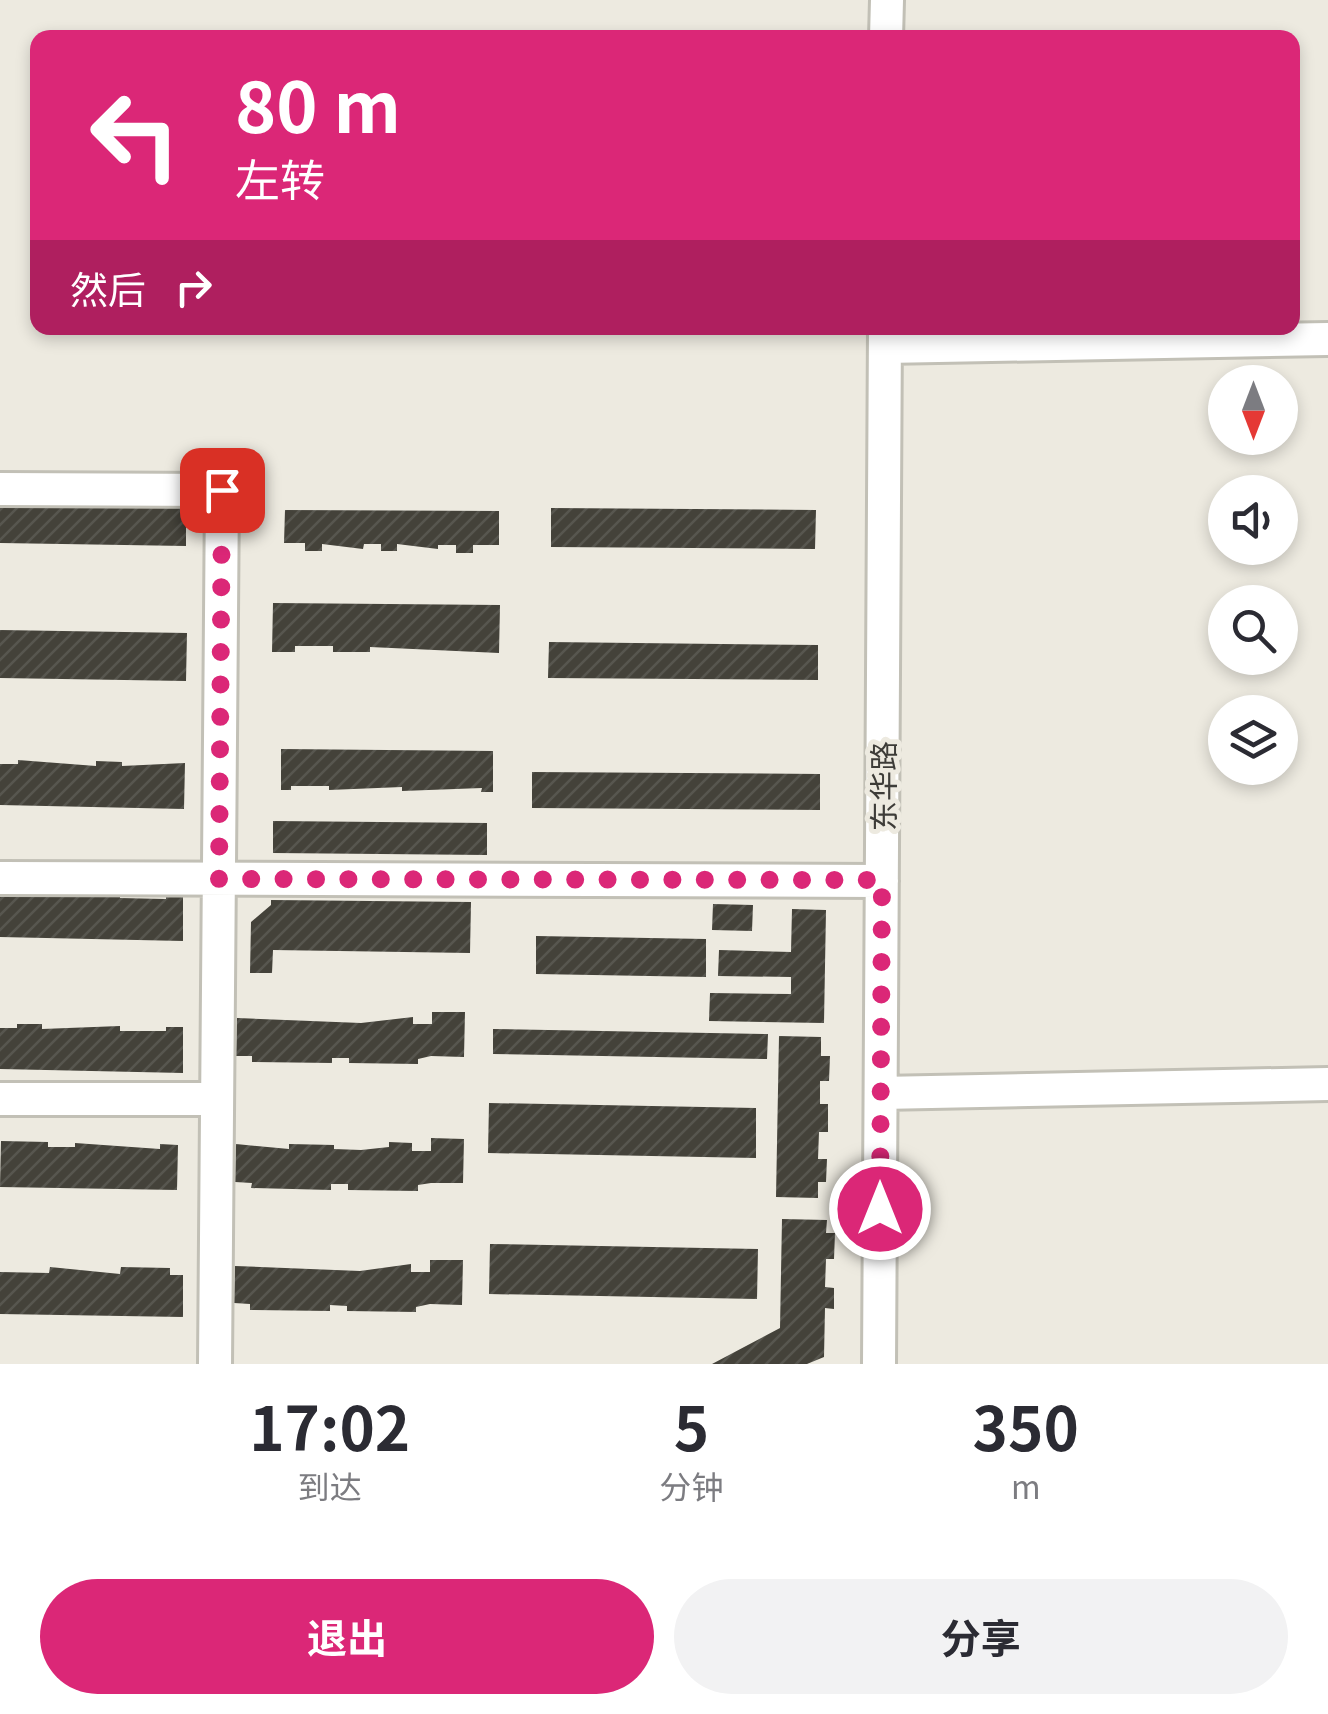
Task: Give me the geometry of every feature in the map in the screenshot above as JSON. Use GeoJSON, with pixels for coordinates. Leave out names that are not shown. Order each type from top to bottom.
{"type":"FeatureCollection","features":[{"type":"Feature","properties":{"kind":"street"},"geometry":{"type":"LineString","coordinates":[[886,30],[887,0]]}},
{"type":"Feature","properties":{"kind":"street"},"geometry":{"type":"LineString","coordinates":[[885,337],[1328,339]]}},
{"type":"Feature","properties":{"kind":"street","name":"东华路"},"geometry":{"type":"LineString","coordinates":[[879,1364],[885,337]]}},
{"type":"Feature","properties":{"kind":"street"},"geometry":{"type":"LineString","coordinates":[[0,488],[222,490],[214,1364]]}},
{"type":"Feature","properties":{"kind":"street"},"geometry":{"type":"LineString","coordinates":[[0,878],[882,880]]}},
{"type":"Feature","properties":{"kind":"street"},"geometry":{"type":"LineString","coordinates":[[881,1093],[1328,1084]]}},
{"type":"Feature","properties":{"kind":"street"},"geometry":{"type":"LineString","coordinates":[[0,1099],[217,1100]]}},
{"type":"Feature","properties":{"kind":"building"},"geometry":{"type":"Polygon","coordinates":[[[0,494],[186,504],[186,546],[0,543],[0,494]]]}},
{"type":"Feature","properties":{"kind":"building"},"geometry":{"type":"Polygon","coordinates":[[[551,508],[816,510],[815,549],[551,547],[551,508]]]}},
{"type":"Feature","properties":{"kind":"building"},"geometry":{"type":"Polygon","coordinates":[[[285,510],[499,511],[499,545],[473,545],[473,553],[456,553],[456,545],[438,545],[438,549],[397,544],[397,551],[381,551],[381,544],[364,544],[363,549],[322,544],[322,551],[305,551],[305,543],[284,543],[285,510]]]}},
{"type":"Feature","properties":{"kind":"building"},"geometry":{"type":"Polygon","coordinates":[[[273,603],[500,605],[499,653],[370,647],[370,652],[333,652],[333,646],[295,646],[295,652],[272,652],[273,603]]]}},
{"type":"Feature","properties":{"kind":"building"},"geometry":{"type":"Polygon","coordinates":[[[0,630],[187,633],[186,681],[0,678],[0,630]]]}},
{"type":"Feature","properties":{"kind":"building"},"geometry":{"type":"Polygon","coordinates":[[[549,642],[818,645],[818,680],[548,678],[549,642]]]}},
{"type":"Feature","properties":{"kind":"building"},"geometry":{"type":"Polygon","coordinates":[[[281,749],[493,751],[493,792],[481,792],[482,788],[402,791],[402,787],[329,790],[329,786],[291,786],[291,790],[281,790],[281,749]]]}},
{"type":"Feature","properties":{"kind":"building"},"geometry":{"type":"Polygon","coordinates":[[[18,760],[96,766],[96,761],[122,762],[122,766],[185,763],[184,809],[0,805],[0,764],[18,764],[18,760]]]}},
{"type":"Feature","properties":{"kind":"building"},"geometry":{"type":"Polygon","coordinates":[[[532,772],[820,774],[820,810],[532,808],[532,772]]]}},
{"type":"Feature","properties":{"kind":"building"},"geometry":{"type":"Polygon","coordinates":[[[273,821],[487,823],[487,855],[273,853],[273,821]]]}},
{"type":"Feature","properties":{"kind":"building"},"geometry":{"type":"Polygon","coordinates":[[[17,892],[42,892],[42,897],[120,894],[120,898],[166,899],[166,895],[183,895],[183,941],[0,937],[0,896],[16,896],[17,892]]]}},
{"type":"Feature","properties":{"kind":"building"},"geometry":{"type":"Polygon","coordinates":[[[271,900],[471,902],[470,953],[273,950],[272,973],[250,973],[251,922],[271,905],[271,900]]]}},
{"type":"Feature","properties":{"kind":"building"},"geometry":{"type":"Polygon","coordinates":[[[713,904],[753,905],[752,931],[712,930],[713,904]]]}},
{"type":"Feature","properties":{"kind":"building"},"geometry":{"type":"Polygon","coordinates":[[[792,909],[826,910],[824,1023],[709,1021],[710,993],[791,994],[791,977],[718,976],[719,950],[791,952],[792,909]]]}},
{"type":"Feature","properties":{"kind":"building"},"geometry":{"type":"Polygon","coordinates":[[[536,936],[706,939],[706,977],[536,974],[536,936]]]}},
{"type":"Feature","properties":{"kind":"building"},"geometry":{"type":"Polygon","coordinates":[[[432,1012],[465,1012],[464,1057],[431,1056],[418,1059],[418,1064],[349,1063],[349,1058],[332,1058],[332,1063],[252,1062],[252,1056],[236,1056],[237,1018],[361,1023],[413,1017],[413,1024],[432,1024],[432,1012]]]}},
{"type":"Feature","properties":{"kind":"building"},"geometry":{"type":"Polygon","coordinates":[[[17,1024],[42,1024],[42,1029],[120,1026],[120,1031],[183,1027],[183,1073],[0,1069],[0,1028],[17,1028],[17,1024]]]}},
{"type":"Feature","properties":{"kind":"building"},"geometry":{"type":"Polygon","coordinates":[[[493,1029],[768,1034],[767,1059],[493,1054],[493,1029]]]}},
{"type":"Feature","properties":{"kind":"building"},"geometry":{"type":"Polygon","coordinates":[[[779,1036],[821,1037],[821,1056],[830,1056],[829,1081],[820,1081],[820,1104],[828,1104],[828,1132],[819,1132],[818,1159],[827,1159],[826,1182],[818,1182],[818,1198],[776,1197],[779,1036]]]}},
{"type":"Feature","properties":{"kind":"building"},"geometry":{"type":"Polygon","coordinates":[[[489,1103],[756,1108],[756,1158],[488,1153],[489,1103]]]}},
{"type":"Feature","properties":{"kind":"building"},"geometry":{"type":"Polygon","coordinates":[[[431,1138],[464,1139],[463,1183],[418,1185],[418,1191],[348,1190],[348,1184],[331,1184],[331,1190],[251,1188],[252,1183],[235,1182],[236,1144],[289,1149],[289,1144],[334,1145],[334,1149],[361,1150],[389,1147],[389,1142],[412,1143],[412,1151],[431,1151],[431,1138]]]}},
{"type":"Feature","properties":{"kind":"building"},"geometry":{"type":"Polygon","coordinates":[[[1,1141],[48,1142],[48,1147],[75,1147],[75,1143],[160,1149],[160,1144],[178,1145],[177,1190],[0,1187],[1,1141]]]}},
{"type":"Feature","properties":{"kind":"building"},"geometry":{"type":"Polygon","coordinates":[[[782,1219],[827,1220],[826,1233],[835,1233],[834,1259],[826,1259],[825,1287],[834,1288],[834,1309],[825,1308],[824,1357],[807,1364],[712,1364],[780,1328],[782,1219]]]}},
{"type":"Feature","properties":{"kind":"building"},"geometry":{"type":"Polygon","coordinates":[[[490,1244],[758,1249],[757,1299],[489,1294],[490,1244]]]}},
{"type":"Feature","properties":{"kind":"building"},"geometry":{"type":"Polygon","coordinates":[[[430,1260],[463,1260],[462,1305],[430,1304],[416,1307],[416,1312],[347,1311],[347,1306],[330,1305],[330,1311],[250,1310],[250,1304],[234,1303],[235,1266],[360,1271],[411,1264],[411,1272],[430,1272],[430,1260]]]}},
{"type":"Feature","properties":{"kind":"building"},"geometry":{"type":"Polygon","coordinates":[[[50,1267],[120,1274],[121,1267],[170,1268],[170,1275],[183,1275],[183,1317],[0,1314],[0,1272],[49,1273],[50,1267]]]}},
{"type":"Feature","properties":{"kind":"route"},"geometry":{"type":"LineString","coordinates":[[222,490],[219,879],[882,880],[880,1209]]}}]}
